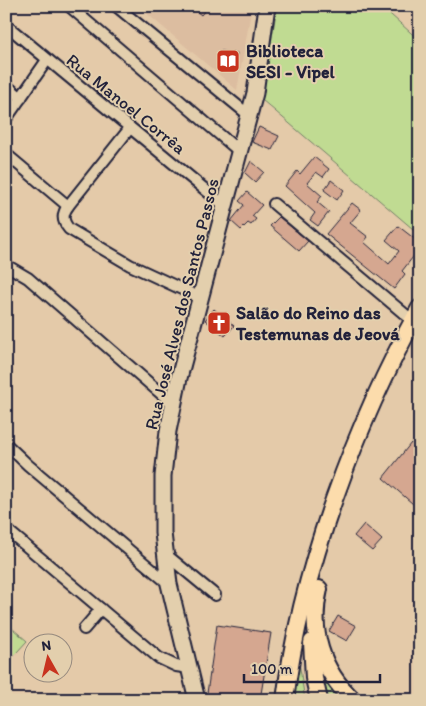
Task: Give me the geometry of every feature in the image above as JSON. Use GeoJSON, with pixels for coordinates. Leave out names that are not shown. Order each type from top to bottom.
{"type":"FeatureCollection","features":[{"type":"Feature","properties":{"kind":"main road"},"geometry":{"type":"LineString","coordinates":[[285,700],[332,509],[354,446],[388,369],[417,317]]}},
{"type":"Feature","properties":{"kind":"main road"},"geometry":{"type":"LineString","coordinates":[[308,610],[302,648],[309,700]]}},
{"type":"Feature","properties":{"kind":"main road"},"geometry":{"type":"LineString","coordinates":[[308,610],[319,700]]}},
{"type":"Feature","properties":{"kind":"main road"},"geometry":{"type":"LineString","coordinates":[[308,610],[332,678],[353,700]]}},
{"type":"Feature","properties":{"kind":"street"},"geometry":{"type":"LineString","coordinates":[[70,6],[240,152]]}},
{"type":"Feature","properties":{"kind":"street"},"geometry":{"type":"LineString","coordinates":[[116,6],[250,116]]}},
{"type":"Feature","properties":{"kind":"street","name":"Rua José Alves dos Santos Passos"},"geometry":{"type":"LineString","coordinates":[[197,700],[169,584],[164,553],[163,476],[173,404],[250,116],[267,6]]}},
{"type":"Feature","properties":{"kind":"street","name":"Rua Manoel Corrêa"},"geometry":{"type":"LineString","coordinates":[[6,25],[225,206]]}},
{"type":"Feature","properties":{"kind":"street"},"geometry":{"type":"LineString","coordinates":[[6,119],[47,60]]}},
{"type":"Feature","properties":{"kind":"street"},"geometry":{"type":"LineString","coordinates":[[6,85],[21,98]]}},
{"type":"Feature","properties":{"kind":"street"},"geometry":{"type":"LineString","coordinates":[[130,128],[68,206],[63,216],[64,222],[69,229],[130,265],[201,298]]}},
{"type":"Feature","properties":{"kind":"street"},"geometry":{"type":"LineString","coordinates":[[6,154],[68,206]]}},
{"type":"Feature","properties":{"kind":"street"},"geometry":{"type":"LineString","coordinates":[[274,204],[417,317]]}},
{"type":"Feature","properties":{"kind":"street"},"geometry":{"type":"LineString","coordinates":[[6,265],[28,278],[173,404]]}},
{"type":"Feature","properties":{"kind":"street"},"geometry":{"type":"LineString","coordinates":[[6,444],[36,472],[169,584]]}},
{"type":"Feature","properties":{"kind":"street"},"geometry":{"type":"LineString","coordinates":[[6,529],[160,658],[176,666],[190,668]]}},
{"type":"Feature","properties":{"kind":"street"},"geometry":{"type":"LineString","coordinates":[[164,553],[214,595]]}},
{"type":"Feature","properties":{"kind":"street"},"geometry":{"type":"LineString","coordinates":[[84,629],[101,609]]}},
{"type":"Feature","properties":{"kind":"shaded area"},"geometry":{"type":"Polygon","coordinates":[[[138,6],[252,6],[237,90],[138,6]]]}},
{"type":"Feature","properties":{"kind":"green space"},"geometry":{"type":"Polygon","coordinates":[[[277,6],[381,6],[420,41],[420,235],[262,100],[277,6]]]}},
{"type":"Feature","properties":{"kind":"green space"},"geometry":{"type":"Polygon","coordinates":[[[6,623],[22,637],[22,646],[6,664],[6,623]]]}},
{"type":"Feature","properties":{"kind":"green space"},"geometry":{"type":"Polygon","coordinates":[[[298,656],[305,700],[293,700],[298,656]]]}},
{"type":"Feature","properties":{"kind":"green space"},"geometry":{"type":"Polygon","coordinates":[[[321,673],[342,700],[325,700],[321,673]]]}},
{"type":"Feature","properties":{"kind":"building"},"geometry":{"type":"Polygon","coordinates":[[[190,6],[209,6],[201,15],[190,6]]]}},
{"type":"Feature","properties":{"kind":"building","name":"Biblioteca SESI - Vipel"},"geometry":{"type":"Polygon","coordinates":[[[221,51],[237,53],[234,70],[218,68],[221,51]]]}},
{"type":"Feature","properties":{"kind":"building"},"geometry":{"type":"Polygon","coordinates":[[[259,127],[279,136],[272,150],[252,142],[259,127]]]}},
{"type":"Feature","properties":{"kind":"building"},"geometry":{"type":"Polygon","coordinates":[[[314,157],[329,169],[323,177],[316,172],[307,183],[322,196],[317,202],[329,212],[318,226],[310,220],[315,213],[285,186],[297,171],[300,174],[314,157]]]}},
{"type":"Feature","properties":{"kind":"building"},"geometry":{"type":"Polygon","coordinates":[[[251,161],[264,172],[255,182],[245,173],[251,161]]]}},
{"type":"Feature","properties":{"kind":"building"},"geometry":{"type":"Polygon","coordinates":[[[331,180],[344,190],[337,200],[324,190],[331,180]]]}},
{"type":"Feature","properties":{"kind":"building"},"geometry":{"type":"Polygon","coordinates":[[[247,192],[262,205],[252,216],[256,219],[251,225],[248,223],[241,230],[231,221],[244,205],[239,201],[247,192]]]}},
{"type":"Feature","properties":{"kind":"building"},"geometry":{"type":"Polygon","coordinates":[[[352,203],[361,210],[350,223],[368,237],[364,242],[389,264],[399,251],[386,240],[398,226],[420,243],[420,248],[402,271],[405,274],[394,289],[326,234],[352,203]]]}},
{"type":"Feature","properties":{"kind":"building"},"geometry":{"type":"Polygon","coordinates":[[[279,217],[308,241],[299,251],[270,226],[279,217]]]}},
{"type":"Feature","properties":{"kind":"building","name":"Salão do Reino das Testemunas de Jeová"},"geometry":{"type":"Polygon","coordinates":[[[214,309],[234,326],[225,336],[205,320],[214,309]]]}},
{"type":"Feature","properties":{"kind":"building"},"geometry":{"type":"Polygon","coordinates":[[[411,443],[420,450],[420,510],[383,478],[411,443]]]}},
{"type":"Feature","properties":{"kind":"building"},"geometry":{"type":"Polygon","coordinates":[[[364,524],[382,540],[372,551],[354,536],[364,524]]]}},
{"type":"Feature","properties":{"kind":"building"},"geometry":{"type":"Polygon","coordinates":[[[338,616],[356,626],[347,641],[329,631],[338,616]]]}},
{"type":"Feature","properties":{"kind":"building"},"geometry":{"type":"Polygon","coordinates":[[[217,625],[271,633],[260,700],[206,700],[217,625]]]}},
{"type":"Feature","properties":{"kind":"place","name":"Biblioteca SESI - Vipel"},"geometry":{"type":"Point","coordinates":[228,61]}},
{"type":"Feature","properties":{"kind":"place","name":"Salão do Reino das Testemunas de Jeová"},"geometry":{"type":"Point","coordinates":[219,323]}}]}
